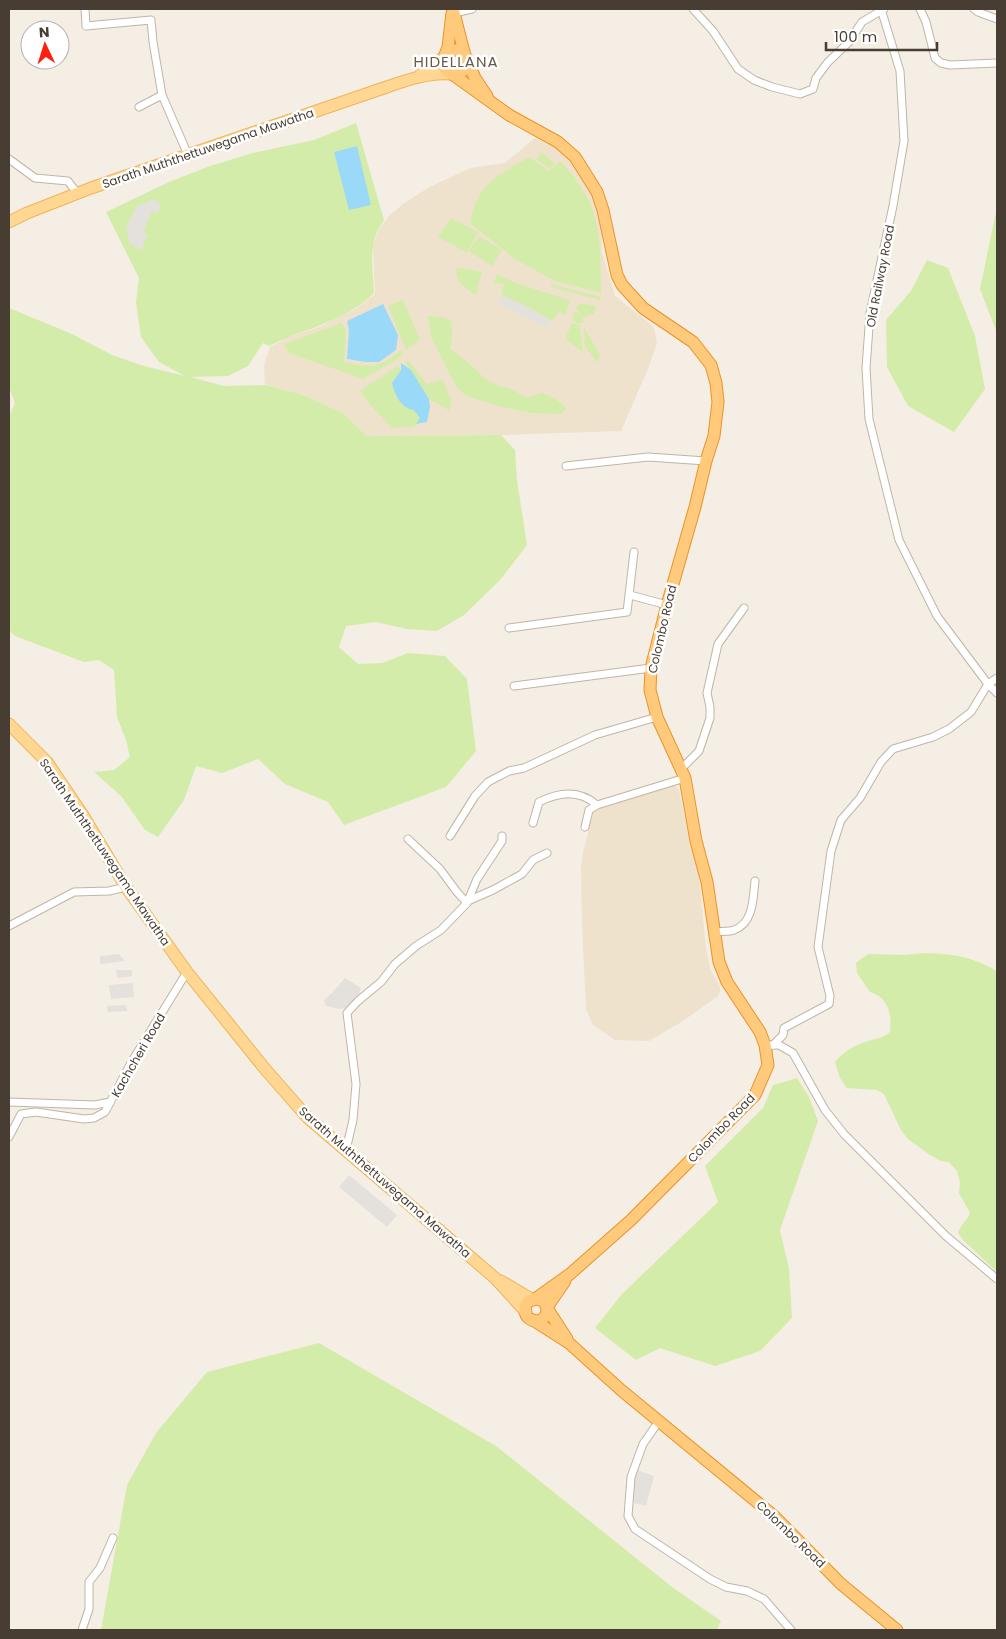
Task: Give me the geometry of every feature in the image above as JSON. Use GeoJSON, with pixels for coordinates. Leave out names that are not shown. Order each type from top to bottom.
{"type":"FeatureCollection","features":[{"type":"Feature","properties":{"kind":"highway"},"geometry":{"type":"LineString","coordinates":[[444,56],[451,50],[459,51],[466,58],[466,67],[456,74],[452,74],[444,67],[444,56],[448,47],[453,10]]}},
{"type":"Feature","properties":{"kind":"highway","name":"Colombo Road"},"geometry":{"type":"LineString","coordinates":[[453,10],[466,58],[475,78],[493,104]]}},
{"type":"Feature","properties":{"kind":"highway","name":"Colombo Road"},"geometry":{"type":"LineString","coordinates":[[452,74],[509,115],[558,142],[575,157],[597,192],[603,210],[617,275],[622,285],[643,308],[693,342],[711,365],[716,382],[718,402],[714,436],[667,606],[652,668],[650,690],[657,717],[684,773],[696,841],[708,882],[719,962],[727,982],[769,1045],[768,1065],[755,1094],[631,1220],[570,1274],[534,1299]]}},
{"type":"Feature","properties":{"kind":"highway","name":"Colombo Road"},"geometry":{"type":"LineString","coordinates":[[569,1343],[547,1308],[570,1274]]}},
{"type":"Feature","properties":{"kind":"highway"},"geometry":{"type":"LineString","coordinates":[[534,1299],[544,1302],[547,1308],[543,1318],[540,1320],[529,1316],[526,1306],[534,1299]]}},
{"type":"Feature","properties":{"kind":"highway","name":"Colombo Road"},"geometry":{"type":"LineString","coordinates":[[529,1316],[569,1343],[611,1382],[774,1516],[841,1584],[897,1630]]}},
{"type":"Feature","properties":{"kind":"main road"},"geometry":{"type":"LineString","coordinates":[[410,80],[433,66],[444,56]]}},
{"type":"Feature","properties":{"kind":"main road"},"geometry":{"type":"LineString","coordinates":[[410,80],[441,73],[452,74]]}},
{"type":"Feature","properties":{"kind":"main road","name":"Sarath Muththettuwegama Mawatha"},"geometry":{"type":"LineString","coordinates":[[9,222],[77,193],[410,80]]}},
{"type":"Feature","properties":{"kind":"main road","name":"Sarath Muththettuwegama Mawatha"},"geometry":{"type":"LineString","coordinates":[[9,724],[47,762],[84,817],[126,887],[187,972],[308,1118],[495,1278]]}},
{"type":"Feature","properties":{"kind":"main road"},"geometry":{"type":"LineString","coordinates":[[495,1278],[534,1299]]}},
{"type":"Feature","properties":{"kind":"main road"},"geometry":{"type":"LineString","coordinates":[[495,1278],[529,1316]]}},
{"type":"Feature","properties":{"kind":"street"},"geometry":{"type":"LineString","coordinates":[[85,9],[86,26],[151,20],[162,94],[188,155]]}},
{"type":"Feature","properties":{"kind":"street"},"geometry":{"type":"LineString","coordinates":[[453,10],[472,9]]}},
{"type":"Feature","properties":{"kind":"street"},"geometry":{"type":"LineString","coordinates":[[693,9],[713,31],[738,69],[754,80],[800,94],[813,89],[816,78],[828,62],[849,42],[862,22],[883,10]]}},
{"type":"Feature","properties":{"kind":"street"},"geometry":{"type":"LineString","coordinates":[[920,9],[926,22],[935,58],[941,63],[950,65],[997,64]]}},
{"type":"Feature","properties":{"kind":"street"},"geometry":{"type":"LineString","coordinates":[[974,9],[997,19]]}},
{"type":"Feature","properties":{"kind":"street","name":"Old Railway Road"},"geometry":{"type":"LineString","coordinates":[[883,10],[900,71],[904,141],[893,206],[870,313],[866,368],[870,419],[899,540],[937,616],[988,684],[997,693]]}},
{"type":"Feature","properties":{"kind":"street"},"geometry":{"type":"LineString","coordinates":[[139,107],[162,94]]}},
{"type":"Feature","properties":{"kind":"street"},"geometry":{"type":"LineString","coordinates":[[9,159],[35,178],[68,181],[77,193]]}},
{"type":"Feature","properties":{"kind":"street"},"geometry":{"type":"LineString","coordinates":[[566,466],[648,457],[706,460]]}},
{"type":"Feature","properties":{"kind":"street"},"geometry":{"type":"LineString","coordinates":[[509,628],[626,612],[630,595],[634,552]]}},
{"type":"Feature","properties":{"kind":"street"},"geometry":{"type":"LineString","coordinates":[[630,595],[667,606]]}},
{"type":"Feature","properties":{"kind":"street"},"geometry":{"type":"LineString","coordinates":[[584,827],[589,810],[597,805],[684,773],[699,750],[710,718],[707,694],[718,644],[744,608]]}},
{"type":"Feature","properties":{"kind":"street"},"geometry":{"type":"LineString","coordinates":[[514,686],[652,668]]}},
{"type":"Feature","properties":{"kind":"street"},"geometry":{"type":"LineString","coordinates":[[769,1045],[783,1035],[784,1028],[828,1004],[830,996],[818,947],[831,851],[841,820],[860,798],[881,762],[893,749],[933,738],[949,729],[971,712],[988,684],[997,678]]}},
{"type":"Feature","properties":{"kind":"street"},"geometry":{"type":"LineString","coordinates":[[450,836],[474,796],[488,782],[509,771],[524,768],[595,735],[657,717]]}},
{"type":"Feature","properties":{"kind":"street"},"geometry":{"type":"LineString","coordinates":[[533,823],[539,802],[548,798],[576,793],[588,797],[597,805]]}},
{"type":"Feature","properties":{"kind":"street"},"geometry":{"type":"LineString","coordinates":[[469,902],[477,879],[502,841],[502,836]]}},
{"type":"Feature","properties":{"kind":"street"},"geometry":{"type":"LineString","coordinates":[[408,839],[440,869],[457,892],[469,902]]}},
{"type":"Feature","properties":{"kind":"street"},"geometry":{"type":"LineString","coordinates":[[346,1150],[353,1120],[356,1084],[347,1013],[381,982],[395,964],[416,946],[441,930],[469,902],[522,874],[533,860],[547,853]]}},
{"type":"Feature","properties":{"kind":"street"},"geometry":{"type":"LineString","coordinates":[[714,932],[734,930],[744,925],[752,908],[755,881]]}},
{"type":"Feature","properties":{"kind":"street"},"geometry":{"type":"LineString","coordinates":[[9,926],[74,892],[109,892],[126,887]]}},
{"type":"Feature","properties":{"kind":"street","name":"Kachcheri Road"},"geometry":{"type":"LineString","coordinates":[[9,1102],[95,1105],[110,1102],[132,1061],[187,972]]}},
{"type":"Feature","properties":{"kind":"street"},"geometry":{"type":"LineString","coordinates":[[769,1045],[778,1045],[793,1053],[825,1110],[844,1134],[946,1236],[997,1279]]}},
{"type":"Feature","properties":{"kind":"street"},"geometry":{"type":"LineString","coordinates":[[9,1137],[22,1114],[36,1112],[94,1118],[105,1112],[110,1102]]}},
{"type":"Feature","properties":{"kind":"street"},"geometry":{"type":"LineString","coordinates":[[658,1421],[642,1444],[632,1477],[628,1516],[635,1529],[710,1579],[726,1587],[747,1591],[764,1599],[791,1630]]}},
{"type":"Feature","properties":{"kind":"street"},"geometry":{"type":"LineString","coordinates":[[82,1630],[89,1609],[89,1582],[100,1568],[113,1538]]}},
{"type":"Feature","properties":{"kind":"shaded area"},"geometry":{"type":"Polygon","coordinates":[[[535,138],[565,152],[594,193],[602,218],[602,252],[615,296],[654,327],[657,343],[648,369],[621,431],[501,435],[367,436],[343,413],[301,394],[265,385],[264,365],[270,347],[287,338],[319,327],[355,309],[375,294],[373,246],[379,229],[389,216],[403,204],[428,188],[470,168],[505,163],[535,138]]]}},
{"type":"Feature","properties":{"kind":"shaded area"},"geometry":{"type":"Polygon","coordinates":[[[154,199],[161,204],[158,213],[152,211],[143,232],[148,235],[141,250],[130,244],[126,228],[137,206],[154,199]]]}},
{"type":"Feature","properties":{"kind":"shaded area"},"geometry":{"type":"Polygon","coordinates":[[[501,295],[526,306],[552,321],[547,327],[498,304],[501,295]]]}},
{"type":"Feature","properties":{"kind":"shaded area"},"geometry":{"type":"Polygon","coordinates":[[[673,785],[679,791],[698,866],[706,948],[710,969],[720,987],[720,992],[718,996],[683,1021],[649,1041],[615,1040],[593,1025],[586,1009],[582,925],[581,867],[583,852],[593,813],[598,809],[673,785]]]}},
{"type":"Feature","properties":{"kind":"shaded area"},"geometry":{"type":"Polygon","coordinates":[[[119,954],[125,961],[100,964],[100,956],[119,954]]]}},
{"type":"Feature","properties":{"kind":"shaded area"},"geometry":{"type":"Polygon","coordinates":[[[116,970],[132,970],[132,976],[117,978],[116,970]]]}},
{"type":"Feature","properties":{"kind":"shaded area"},"geometry":{"type":"Polygon","coordinates":[[[345,978],[361,988],[358,996],[349,1008],[339,1009],[326,1006],[324,1000],[345,978]]]}},
{"type":"Feature","properties":{"kind":"shaded area"},"geometry":{"type":"Polygon","coordinates":[[[133,983],[134,997],[111,999],[109,985],[133,983]]]}},
{"type":"Feature","properties":{"kind":"shaded area"},"geometry":{"type":"Polygon","coordinates":[[[125,1005],[128,1011],[108,1012],[107,1006],[125,1005]]]}},
{"type":"Feature","properties":{"kind":"shaded area"},"geometry":{"type":"Polygon","coordinates":[[[349,1175],[397,1215],[387,1227],[339,1187],[349,1175]]]}},
{"type":"Feature","properties":{"kind":"shaded area"},"geometry":{"type":"Polygon","coordinates":[[[634,1469],[654,1476],[646,1506],[629,1502],[634,1469]]]}},
{"type":"Feature","properties":{"kind":"green space"},"geometry":{"type":"Polygon","coordinates":[[[356,123],[384,220],[375,238],[373,247],[374,293],[358,306],[335,319],[269,346],[263,343],[248,366],[228,376],[190,377],[224,386],[265,385],[301,394],[343,413],[367,436],[501,435],[515,450],[517,480],[527,545],[500,580],[464,615],[437,631],[407,629],[376,622],[346,626],[339,647],[358,664],[382,663],[408,653],[445,656],[467,679],[476,751],[446,787],[344,825],[328,802],[285,784],[258,759],[222,773],[196,766],[184,800],[158,837],[145,830],[121,796],[94,772],[114,770],[130,757],[117,717],[114,670],[99,660],[84,662],[15,636],[9,630],[9,417],[15,403],[9,387],[9,308],[72,334],[112,355],[144,366],[185,376],[159,362],[141,337],[136,302],[139,278],[106,212],[169,182],[210,166],[253,153],[314,140],[356,123]]]}},
{"type":"Feature","properties":{"kind":"green space"},"geometry":{"type":"Polygon","coordinates":[[[542,152],[555,164],[550,169],[536,159],[542,152]]]}},
{"type":"Feature","properties":{"kind":"green space"},"geometry":{"type":"Polygon","coordinates":[[[529,157],[549,171],[561,161],[579,184],[590,204],[595,216],[599,241],[601,293],[555,281],[515,259],[471,224],[477,200],[483,191],[498,176],[529,157]]]}},
{"type":"Feature","properties":{"kind":"green space"},"geometry":{"type":"Polygon","coordinates":[[[997,212],[997,333],[980,289],[997,212]]]}},
{"type":"Feature","properties":{"kind":"green space"},"geometry":{"type":"Polygon","coordinates":[[[451,218],[478,232],[467,253],[438,237],[451,218]]]}},
{"type":"Feature","properties":{"kind":"green space"},"geometry":{"type":"Polygon","coordinates":[[[479,236],[502,250],[492,266],[469,251],[479,236]]]}},
{"type":"Feature","properties":{"kind":"green space"},"geometry":{"type":"Polygon","coordinates":[[[927,260],[948,268],[975,336],[985,389],[954,432],[908,406],[887,367],[886,320],[911,291],[927,260]]]}},
{"type":"Feature","properties":{"kind":"green space"},"geometry":{"type":"Polygon","coordinates":[[[461,268],[482,272],[476,295],[459,282],[456,269],[461,268]]]}},
{"type":"Feature","properties":{"kind":"green space"},"geometry":{"type":"Polygon","coordinates":[[[497,274],[518,284],[570,300],[565,315],[559,312],[552,321],[526,306],[501,295],[504,284],[494,282],[497,274]]]}},
{"type":"Feature","properties":{"kind":"green space"},"geometry":{"type":"Polygon","coordinates":[[[551,284],[601,297],[600,300],[551,287],[551,284]]]}},
{"type":"Feature","properties":{"kind":"green space"},"geometry":{"type":"Polygon","coordinates":[[[403,300],[420,339],[406,350],[388,306],[403,300]]]}},
{"type":"Feature","properties":{"kind":"green space"},"geometry":{"type":"Polygon","coordinates":[[[580,303],[596,306],[594,314],[584,318],[576,309],[580,303]]]}},
{"type":"Feature","properties":{"kind":"green space"},"geometry":{"type":"Polygon","coordinates":[[[575,311],[582,316],[584,322],[579,324],[572,317],[575,311]]]}},
{"type":"Feature","properties":{"kind":"green space"},"geometry":{"type":"Polygon","coordinates":[[[428,316],[443,317],[451,321],[452,336],[450,348],[484,378],[527,398],[542,393],[555,398],[566,408],[562,414],[532,413],[502,407],[466,396],[457,388],[431,337],[428,316]]]}},
{"type":"Feature","properties":{"kind":"green space"},"geometry":{"type":"Polygon","coordinates":[[[342,323],[346,330],[344,362],[368,366],[387,360],[401,350],[404,353],[393,362],[363,379],[289,353],[284,344],[342,323]]]}},
{"type":"Feature","properties":{"kind":"green space"},"geometry":{"type":"Polygon","coordinates":[[[572,323],[580,326],[583,353],[565,338],[572,323]]]}},
{"type":"Feature","properties":{"kind":"green space"},"geometry":{"type":"Polygon","coordinates":[[[584,327],[600,355],[598,363],[585,347],[584,327]]]}},
{"type":"Feature","properties":{"kind":"green space"},"geometry":{"type":"Polygon","coordinates":[[[408,360],[427,384],[443,380],[451,400],[450,411],[429,399],[405,362],[408,360]]]}},
{"type":"Feature","properties":{"kind":"green space"},"geometry":{"type":"Polygon","coordinates":[[[397,366],[401,369],[392,383],[399,401],[414,411],[420,418],[414,427],[392,428],[360,391],[397,366]]]}},
{"type":"Feature","properties":{"kind":"green space"},"geometry":{"type":"Polygon","coordinates":[[[924,953],[962,957],[997,971],[997,1272],[958,1233],[970,1213],[959,1193],[960,1182],[957,1171],[949,1162],[941,1161],[930,1155],[908,1139],[901,1130],[884,1094],[877,1090],[847,1088],[840,1078],[835,1062],[843,1054],[861,1043],[890,1032],[890,1013],[888,1008],[881,998],[870,992],[857,973],[856,963],[868,954],[906,955],[924,953]]]}},
{"type":"Feature","properties":{"kind":"green space"},"geometry":{"type":"Polygon","coordinates":[[[797,1078],[809,1097],[818,1121],[780,1230],[789,1269],[792,1318],[760,1351],[715,1366],[660,1348],[636,1360],[595,1328],[622,1294],[718,1202],[705,1166],[763,1108],[773,1085],[797,1078]]]}},
{"type":"Feature","properties":{"kind":"green space"},"geometry":{"type":"Polygon","coordinates":[[[319,1343],[496,1446],[672,1587],[721,1621],[717,1630],[101,1630],[127,1485],[156,1433],[207,1372],[319,1343]]]}},
{"type":"Feature","properties":{"kind":"water"},"geometry":{"type":"Polygon","coordinates":[[[357,146],[371,205],[349,210],[334,152],[357,146]]]}},
{"type":"Feature","properties":{"kind":"water"},"geometry":{"type":"Polygon","coordinates":[[[383,304],[398,335],[396,350],[379,362],[347,359],[349,330],[347,321],[383,304]]]}},
{"type":"Feature","properties":{"kind":"water"},"geometry":{"type":"Polygon","coordinates":[[[401,363],[411,370],[429,399],[430,407],[427,422],[416,424],[420,418],[414,411],[404,406],[396,395],[392,383],[401,370],[401,363]]]}},
{"type":"Feature","properties":{"kind":"district","name":"HIDELLANA"},"geometry":{"type":"Point","coordinates":[456,61]}}]}
